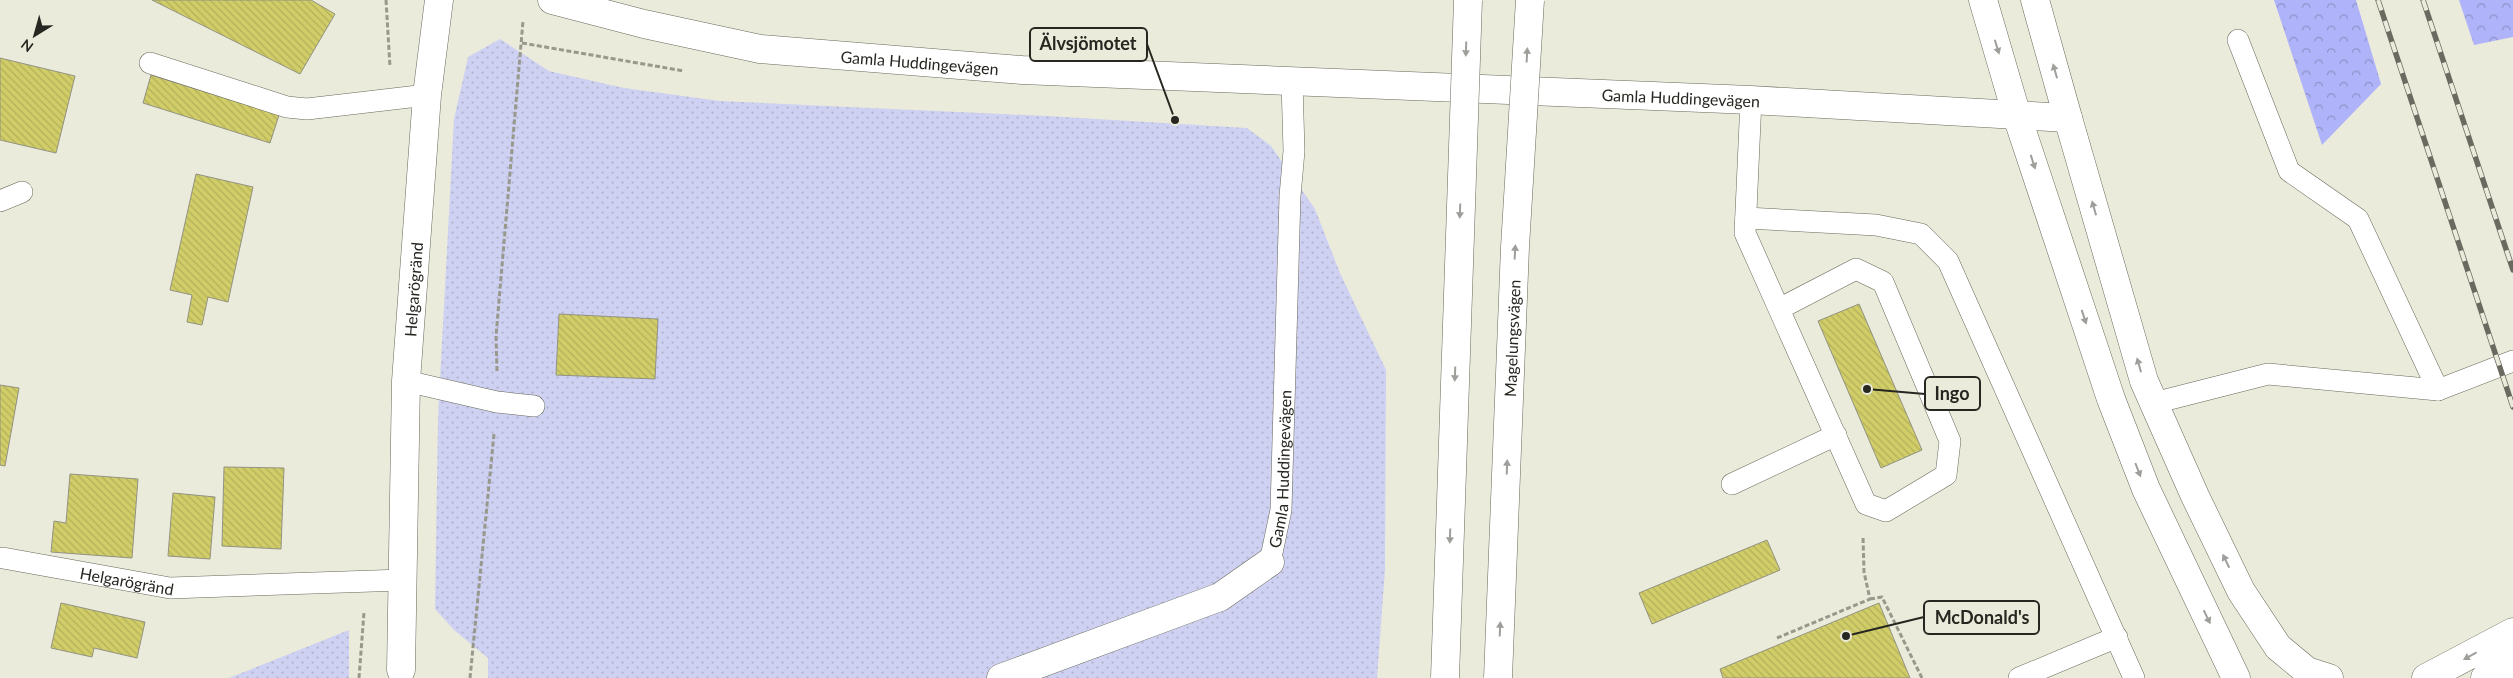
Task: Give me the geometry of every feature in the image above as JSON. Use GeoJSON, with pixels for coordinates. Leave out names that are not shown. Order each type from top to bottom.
{"type":"FeatureCollection","features":[{"type":"Feature","properties":{"kind":"main road","name":"Helgarögränd"},"geometry":{"type":"LineString","coordinates":[[401,670],[406,382],[427,95],[439,0]]}},
{"type":"Feature","properties":{"kind":"main road","name":"Gamla Huddingevägen"},"geometry":{"type":"LineString","coordinates":[[552,0],[644,24],[760,49],[1022,70],[1751,100],[2068,118]]}},
{"type":"Feature","properties":{"kind":"main road"},"geometry":{"type":"LineString","coordinates":[[1445,678],[1468,0]]}},
{"type":"Feature","properties":{"kind":"main road","name":"Magelungsvägen"},"geometry":{"type":"LineString","coordinates":[[1498,678],[1515,247],[1530,0]]}},
{"type":"Feature","properties":{"kind":"main road"},"geometry":{"type":"LineString","coordinates":[[1983,0],[2017,116],[2111,399],[2146,489],[2236,678]]}},
{"type":"Feature","properties":{"kind":"main road"},"geometry":{"type":"LineString","coordinates":[[2035,0],[2144,381],[2240,591],[2278,647],[2307,671],[2329,678]]}},
{"type":"Feature","properties":{"kind":"main road","name":"Gamla Huddingevägen"},"geometry":{"type":"LineString","coordinates":[[1001,678],[1220,598],[1270,562]]}},
{"type":"Feature","properties":{"kind":"main road"},"geometry":{"type":"LineString","coordinates":[[2426,678],[2513,632]]}},
{"type":"Feature","properties":{"kind":"main road"},"geometry":{"type":"LineString","coordinates":[[2485,678],[2513,662]]}},
{"type":"Feature","properties":{"kind":"lane"},"geometry":{"type":"LineString","coordinates":[[2238,40],[2289,171],[2358,219],[2438,390]]}},
{"type":"Feature","properties":{"kind":"lane"},"geometry":{"type":"LineString","coordinates":[[150,63],[287,107],[307,109],[427,95]]}},
{"type":"Feature","properties":{"kind":"lane","name":"Gamla Huddingevägen"},"geometry":{"type":"LineString","coordinates":[[1270,562],[1281,510],[1290,196],[1294,151],[1292,82]]}},
{"type":"Feature","properties":{"kind":"lane"},"geometry":{"type":"LineString","coordinates":[[1751,100],[1745,233],[1866,504],[1886,511],[1946,475],[1950,442],[1883,282],[1856,269],[1779,309]]}},
{"type":"Feature","properties":{"kind":"lane"},"geometry":{"type":"LineString","coordinates":[[0,200],[22,192]]}},
{"type":"Feature","properties":{"kind":"lane"},"geometry":{"type":"LineString","coordinates":[[1746,218],[1876,225],[1921,234],[1948,261],[2134,678]]}},
{"type":"Feature","properties":{"kind":"lane"},"geometry":{"type":"LineString","coordinates":[[2154,403],[2268,374],[2438,390],[2513,361]]}},
{"type":"Feature","properties":{"kind":"lane"},"geometry":{"type":"LineString","coordinates":[[406,382],[497,402],[534,406]]}},
{"type":"Feature","properties":{"kind":"lane"},"geometry":{"type":"LineString","coordinates":[[1732,484],[1836,435]]}},
{"type":"Feature","properties":{"kind":"lane","name":"Helgarögränd"},"geometry":{"type":"LineString","coordinates":[[3,558],[170,588],[403,580]]}},
{"type":"Feature","properties":{"kind":"lane"},"geometry":{"type":"LineString","coordinates":[[2019,678],[2117,637]]}},
{"type":"Feature","properties":{"kind":"path"},"geometry":{"type":"LineString","coordinates":[[470,678],[497,402],[496,336],[524,17]]}},
{"type":"Feature","properties":{"kind":"path"},"geometry":{"type":"LineString","coordinates":[[1863,551],[1864,572],[1870,599]]}},
{"type":"Feature","properties":{"kind":"path"},"geometry":{"type":"LineString","coordinates":[[1777,638],[1870,599],[1882,597],[1922,678]]}},
{"type":"Feature","properties":{"kind":"shaded area"},"geometry":{"type":"Polygon","coordinates":[[[500,39],[549,71],[624,88],[720,101],[1047,116],[1247,128],[1271,146],[1315,209],[1340,273],[1386,370],[1385,570],[1377,678],[488,678],[488,658],[454,630],[435,609],[438,418],[454,119],[468,57],[500,39]]]}},
{"type":"Feature","properties":{"kind":"shaded area"},"geometry":{"type":"Polygon","coordinates":[[[349,630],[349,678],[229,678],[349,630]]]}},
{"type":"Feature","properties":{"kind":"green space"},"geometry":{"type":"Polygon","coordinates":[[[2274,0],[2356,0],[2381,84],[2322,145],[2274,0]]]}},
{"type":"Feature","properties":{"kind":"green space"},"geometry":{"type":"Polygon","coordinates":[[[2459,0],[2513,0],[2513,37],[2474,45],[2459,0]]]}},
{"type":"Feature","properties":{"kind":"building"},"geometry":{"type":"Polygon","coordinates":[[[152,0],[311,0],[335,14],[300,74],[152,0]]]}},
{"type":"Feature","properties":{"kind":"building"},"geometry":{"type":"Polygon","coordinates":[[[0,58],[75,76],[56,153],[0,140],[0,58]]]}},
{"type":"Feature","properties":{"kind":"building"},"geometry":{"type":"Polygon","coordinates":[[[151,75],[279,115],[270,143],[143,103],[151,75]]]}},
{"type":"Feature","properties":{"kind":"building"},"geometry":{"type":"Polygon","coordinates":[[[196,174],[253,187],[228,302],[208,297],[202,325],[187,322],[192,295],[170,290],[196,174]]]}},
{"type":"Feature","properties":{"kind":"building"},"geometry":{"type":"Polygon","coordinates":[[[1859,304],[1922,450],[1881,468],[1818,321],[1859,304]]]}},
{"type":"Feature","properties":{"kind":"building"},"geometry":{"type":"Polygon","coordinates":[[[559,314],[658,319],[655,379],[556,375],[559,314]]]}},
{"type":"Feature","properties":{"kind":"building"},"geometry":{"type":"Polygon","coordinates":[[[0,385],[19,388],[5,466],[0,465],[0,385]]]}},
{"type":"Feature","properties":{"kind":"building"},"geometry":{"type":"Polygon","coordinates":[[[224,467],[284,468],[281,549],[222,546],[224,467]]]}},
{"type":"Feature","properties":{"kind":"building"},"geometry":{"type":"Polygon","coordinates":[[[70,474],[138,479],[132,558],[51,552],[54,521],[66,523],[70,474]]]}},
{"type":"Feature","properties":{"kind":"building"},"geometry":{"type":"Polygon","coordinates":[[[173,493],[215,497],[210,559],[168,556],[173,493]]]}},
{"type":"Feature","properties":{"kind":"building"},"geometry":{"type":"Polygon","coordinates":[[[1767,540],[1780,570],[1652,624],[1639,593],[1767,540]]]}},
{"type":"Feature","properties":{"kind":"building"},"geometry":{"type":"Polygon","coordinates":[[[61,603],[145,622],[137,658],[94,648],[92,657],[51,648],[61,603]]]}},
{"type":"Feature","properties":{"kind":"building"},"geometry":{"type":"Polygon","coordinates":[[[1879,603],[1910,678],[1723,678],[1720,669],[1879,603]]]}},
{"type":"Feature","properties":{"kind":"railway"},"geometry":{"type":"LineString","coordinates":[[2378,0],[2513,407]]}},
{"type":"Feature","properties":{"kind":"railway"},"geometry":{"type":"LineString","coordinates":[[2423,0],[2513,270]]}},
{"type":"Feature","properties":{"kind":"place","name":"Älvsjömotet"},"geometry":{"type":"Point","coordinates":[1175,120]}},
{"type":"Feature","properties":{"kind":"place","name":"Ingo"},"geometry":{"type":"Point","coordinates":[1867,389]}},
{"type":"Feature","properties":{"kind":"place","name":"McDonald's"},"geometry":{"type":"Point","coordinates":[1846,636]}}]}
